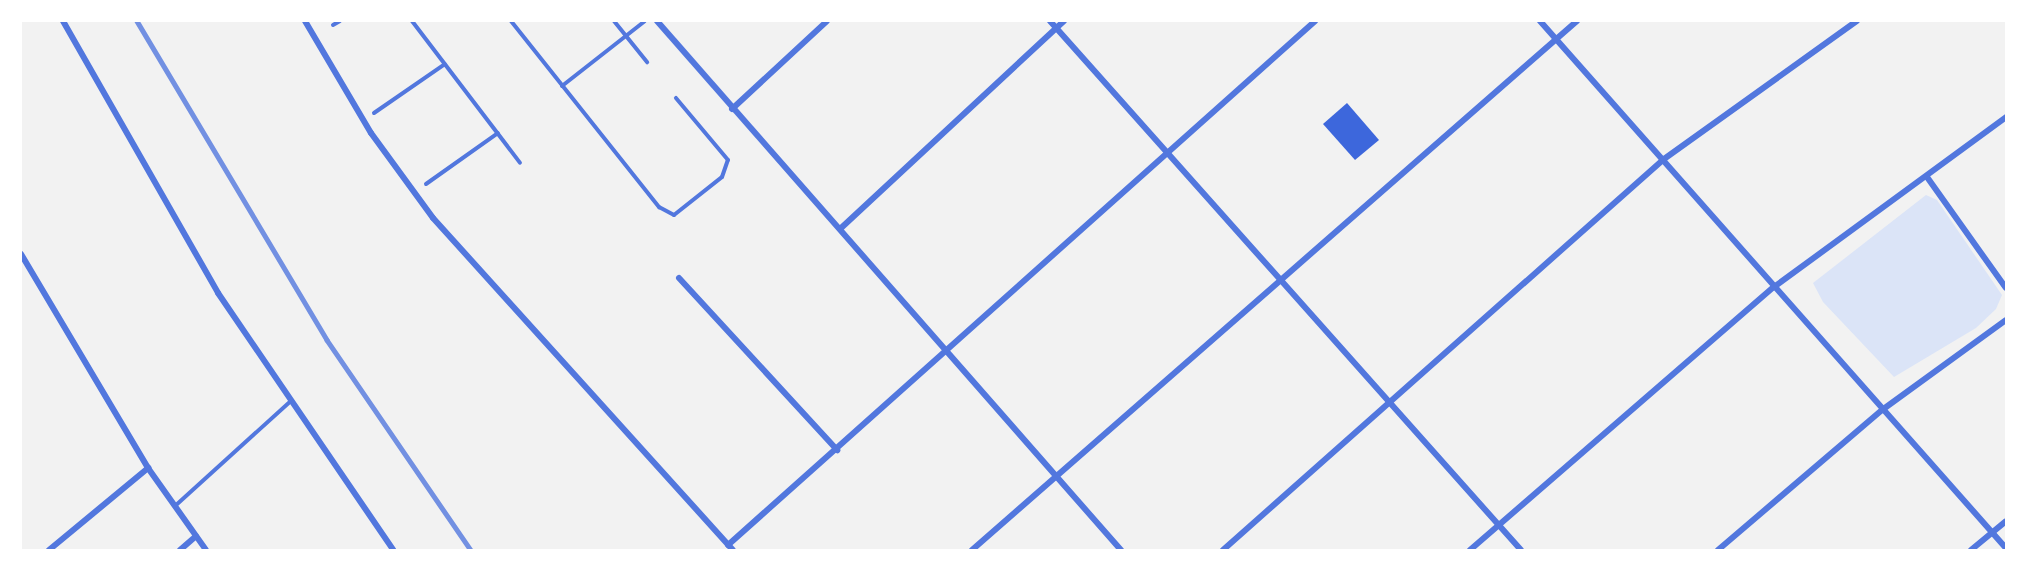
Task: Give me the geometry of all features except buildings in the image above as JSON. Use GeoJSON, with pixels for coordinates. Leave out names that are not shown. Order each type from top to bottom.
{"type":"FeatureCollection","features":[{"type":"Feature","properties":{"kind":"street"},"geometry":{"type":"LineString","coordinates":[[63,21],[218,293],[393,550]]}},
{"type":"Feature","properties":{"kind":"street"},"geometry":{"type":"LineString","coordinates":[[305,21],[371,133],[433,218],[731,547],[1164,153],[1315,21]]}},
{"type":"Feature","properties":{"kind":"street"},"geometry":{"type":"LineString","coordinates":[[657,21],[1121,550]]}},
{"type":"Feature","properties":{"kind":"street"},"geometry":{"type":"LineString","coordinates":[[732,109],[827,21]]}},
{"type":"Feature","properties":{"kind":"street"},"geometry":{"type":"LineString","coordinates":[[1050,21],[1164,153],[1280,278],[1521,550]]}},
{"type":"Feature","properties":{"kind":"street"},"geometry":{"type":"LineString","coordinates":[[840,229],[1064,21]]}},
{"type":"Feature","properties":{"kind":"street"},"geometry":{"type":"LineString","coordinates":[[1540,21],[1664,159],[1882,411],[2006,548]]}},
{"type":"Feature","properties":{"kind":"street"},"geometry":{"type":"LineString","coordinates":[[972,550],[1280,278],[1577,21]]}},
{"type":"Feature","properties":{"kind":"street"},"geometry":{"type":"LineString","coordinates":[[1223,550],[1664,159],[1857,21]]}},
{"type":"Feature","properties":{"kind":"street"},"geometry":{"type":"LineString","coordinates":[[1470,550],[1774,287],[2006,117]]}},
{"type":"Feature","properties":{"kind":"street"},"geometry":{"type":"LineString","coordinates":[[1927,177],[2006,288]]}},
{"type":"Feature","properties":{"kind":"street"},"geometry":{"type":"LineString","coordinates":[[21,254],[148,468],[206,550]]}},
{"type":"Feature","properties":{"kind":"street"},"geometry":{"type":"LineString","coordinates":[[679,278],[837,450]]}},
{"type":"Feature","properties":{"kind":"street"},"geometry":{"type":"LineString","coordinates":[[1718,550],[1882,411],[2006,320]]}},
{"type":"Feature","properties":{"kind":"street"},"geometry":{"type":"LineString","coordinates":[[48,550],[148,468]]}},
{"type":"Feature","properties":{"kind":"street"},"geometry":{"type":"LineString","coordinates":[[1971,550],[2006,521]]}},
{"type":"Feature","properties":{"kind":"street"},"geometry":{"type":"LineString","coordinates":[[180,550],[196,536]]}},
{"type":"Feature","properties":{"kind":"lane"},"geometry":{"type":"LineString","coordinates":[[333,25],[340,21]]}},
{"type":"Feature","properties":{"kind":"lane"},"geometry":{"type":"LineString","coordinates":[[412,21],[520,163]]}},
{"type":"Feature","properties":{"kind":"lane"},"geometry":{"type":"LineString","coordinates":[[511,21],[659,207],[674,215],[722,177],[728,160],[676,98]]}},
{"type":"Feature","properties":{"kind":"lane"},"geometry":{"type":"LineString","coordinates":[[614,21],[646,62]]}},
{"type":"Feature","properties":{"kind":"lane"},"geometry":{"type":"LineString","coordinates":[[562,86],[645,21]]}},
{"type":"Feature","properties":{"kind":"lane"},"geometry":{"type":"LineString","coordinates":[[374,113],[445,64]]}},
{"type":"Feature","properties":{"kind":"lane"},"geometry":{"type":"LineString","coordinates":[[426,184],[498,133]]}},
{"type":"Feature","properties":{"kind":"lane"},"geometry":{"type":"LineString","coordinates":[[175,506],[291,401]]}},
{"type":"Feature","properties":{"kind":"shaded area"},"geometry":{"type":"Polygon","coordinates":[[[1926,195],[1937,200],[2002,295],[1996,309],[1976,328],[1894,377],[1823,302],[1813,283],[1926,195]]]}},
{"type":"Feature","properties":{"kind":"railway"},"geometry":{"type":"LineString","coordinates":[[137,21],[327,340],[471,550]]}}]}
